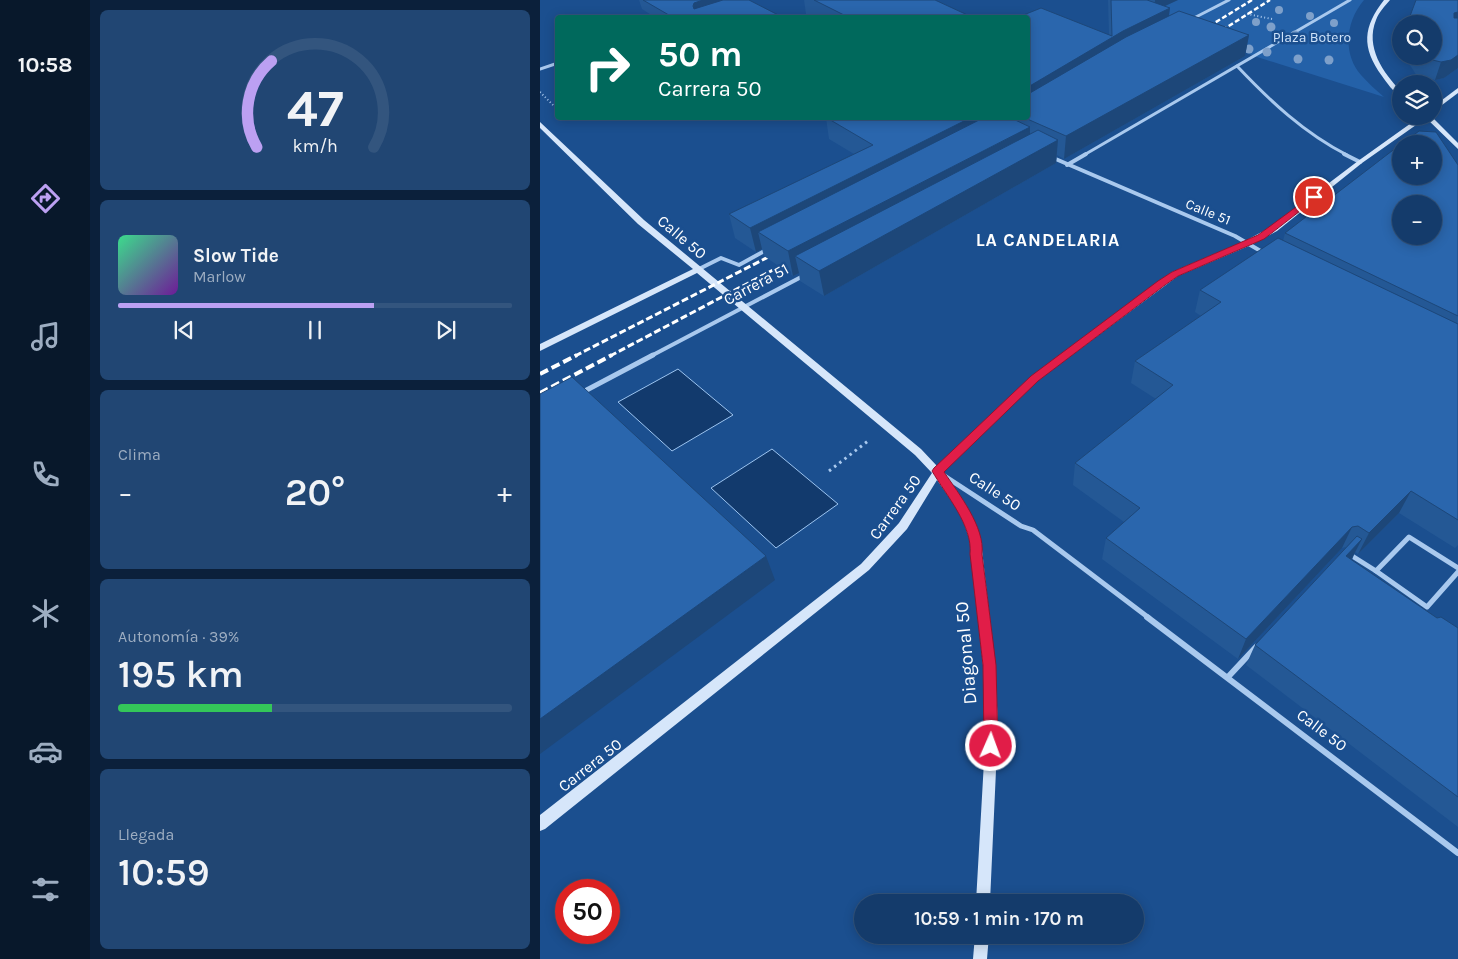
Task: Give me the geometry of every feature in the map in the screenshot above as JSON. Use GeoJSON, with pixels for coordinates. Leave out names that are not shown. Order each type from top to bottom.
{"type":"FeatureCollection","features":[{"type":"Feature","properties":{"kind":"main road"},"geometry":{"type":"LineString","coordinates":[[1387,0],[1372,23],[1370,34],[1371,45],[1379,68],[1392,85]]}},
{"type":"Feature","properties":{"kind":"main road"},"geometry":{"type":"LineString","coordinates":[[1442,103],[1458,90]]}},
{"type":"Feature","properties":{"kind":"main road","name":"Calle 50"},"geometry":{"type":"LineString","coordinates":[[540,124],[641,222],[918,452],[938,471]]}},
{"type":"Feature","properties":{"kind":"main road","name":"Carrera 50"},"geometry":{"type":"LineString","coordinates":[[540,824],[865,567],[903,526],[938,471],[1034,379],[1175,274],[1248,243],[1274,229],[1360,162],[1413,125]]}},
{"type":"Feature","properties":{"kind":"main road"},"geometry":{"type":"LineString","coordinates":[[1435,125],[1458,147]]}},
{"type":"Feature","properties":{"kind":"main road","name":"Carrera 51"},"geometry":{"type":"LineString","coordinates":[[540,348],[699,270]]}},
{"type":"Feature","properties":{"kind":"main road","name":"Diagonal 50"},"geometry":{"type":"LineString","coordinates":[[938,471],[963,509],[977,545],[976,554],[989,665],[992,726],[983,894]]}},
{"type":"Feature","properties":{"kind":"main road"},"geometry":{"type":"LineString","coordinates":[[980,959],[981,944]]}},
{"type":"Feature","properties":{"kind":"street"},"geometry":{"type":"LineString","coordinates":[[1190,20],[1229,0]]}},
{"type":"Feature","properties":{"kind":"street"},"geometry":{"type":"LineString","coordinates":[[1067,165],[1350,0]]}},
{"type":"Feature","properties":{"kind":"street"},"geometry":{"type":"LineString","coordinates":[[1245,52],[1254,56]]}},
{"type":"Feature","properties":{"kind":"street"},"geometry":{"type":"LineString","coordinates":[[540,68],[555,64]]}},
{"type":"Feature","properties":{"kind":"street"},"geometry":{"type":"LineString","coordinates":[[1237,66],[1269,101],[1291,120],[1319,141],[1360,162]]}},
{"type":"Feature","properties":{"kind":"street","name":"Calle 51"},"geometry":{"type":"LineString","coordinates":[[1044,154],[1220,231],[1236,236],[1269,254]]}},
{"type":"Feature","properties":{"kind":"street","name":"Carrera 51"},"geometry":{"type":"LineString","coordinates":[[699,270],[721,258],[738,265],[773,247]]}},
{"type":"Feature","properties":{"kind":"street","name":"Carrera 51"},"geometry":{"type":"LineString","coordinates":[[574,397],[809,273]]}},
{"type":"Feature","properties":{"kind":"street","name":"Calle 50"},"geometry":{"type":"LineString","coordinates":[[938,471],[1021,526],[1033,530],[1458,853]]}},
{"type":"Feature","properties":{"kind":"street"},"geometry":{"type":"LineString","coordinates":[[1376,571],[1409,537],[1458,568]]}},
{"type":"Feature","properties":{"kind":"street"},"geometry":{"type":"LineString","coordinates":[[1345,551],[1428,607],[1458,572]]}},
{"type":"Feature","properties":{"kind":"street"},"geometry":{"type":"LineString","coordinates":[[1228,677],[1260,642]]}},
{"type":"Feature","properties":{"kind":"path"},"geometry":{"type":"LineString","coordinates":[[1216,6],[1262,18],[1310,23]]}},
{"type":"Feature","properties":{"kind":"path"},"geometry":{"type":"LineString","coordinates":[[540,92],[555,106]]}},
{"type":"Feature","properties":{"kind":"green space","name":"Plaza Botero"},"geometry":{"type":"Polygon","coordinates":[[[1164,0],[1364,0],[1353,17],[1350,27],[1349,47],[1351,57],[1361,75],[1384,97],[1254,56],[1153,14],[1164,0]]]}},
{"type":"Feature","properties":{"kind":"shaded area"},"geometry":{"type":"Polygon","coordinates":[[[678,369],[733,415],[672,451],[618,402],[678,369]]]}},
{"type":"Feature","properties":{"kind":"shaded area"},"geometry":{"type":"Polygon","coordinates":[[[772,449],[838,504],[776,548],[711,488],[772,449]]]}},
{"type":"Feature","properties":{"kind":"building"},"geometry":{"type":"Polygon","coordinates":[[[643,0],[703,0],[694,3],[694,9],[723,0],[749,0],[778,15],[669,15],[643,0]]]}},
{"type":"Feature","properties":{"kind":"building"},"geometry":{"type":"Polygon","coordinates":[[[814,0],[935,0],[968,15],[844,15],[814,0]]]}},
{"type":"Feature","properties":{"kind":"building"},"geometry":{"type":"Polygon","coordinates":[[[1111,0],[1147,0],[1170,8],[1123,31],[1030,86],[1030,15],[1024,15],[1041,8],[1112,36],[1111,0]]]}},
{"type":"Feature","properties":{"kind":"building"},"geometry":{"type":"Polygon","coordinates":[[[1416,0],[1458,0],[1458,12],[1454,13],[1454,18],[1458,18],[1458,55],[1451,60],[1442,62],[1442,15],[1410,15],[1416,0]]]}},
{"type":"Feature","properties":{"kind":"building"},"geometry":{"type":"Polygon","coordinates":[[[1179,11],[1249,35],[1066,136],[1030,120],[1030,93],[1126,37],[1179,11]]]}},
{"type":"Feature","properties":{"kind":"building"},"geometry":{"type":"Polygon","coordinates":[[[830,120],[966,120],[750,228],[729,214],[873,145],[830,120]]]}},
{"type":"Feature","properties":{"kind":"building"},"geometry":{"type":"Polygon","coordinates":[[[979,120],[1015,120],[1030,127],[788,251],[758,232],[979,120]]]}},
{"type":"Feature","properties":{"kind":"building"},"geometry":{"type":"Polygon","coordinates":[[[1038,130],[1058,140],[819,271],[795,256],[1038,130]]]}},
{"type":"Feature","properties":{"kind":"building"},"geometry":{"type":"Polygon","coordinates":[[[1419,131],[1436,132],[1438,135],[1414,135],[1419,131]]]}},
{"type":"Feature","properties":{"kind":"building"},"geometry":{"type":"Polygon","coordinates":[[[1442,141],[1458,165],[1458,316],[1285,233],[1392,151],[1392,185],[1442,185],[1442,141]]]}},
{"type":"Feature","properties":{"kind":"building"},"geometry":{"type":"Polygon","coordinates":[[[1278,238],[1458,324],[1458,520],[1411,491],[1369,533],[1358,526],[1352,527],[1246,639],[1106,538],[1140,508],[1075,463],[1173,385],[1135,361],[1221,302],[1200,290],[1278,238]]]}},
{"type":"Feature","properties":{"kind":"building"},"geometry":{"type":"Polygon","coordinates":[[[572,377],[766,556],[540,719],[540,394],[572,377]]]}},
{"type":"Feature","properties":{"kind":"building"},"geometry":{"type":"Polygon","coordinates":[[[1357,536],[1362,539],[1346,556],[1437,618],[1441,617],[1458,628],[1458,797],[1255,645],[1357,536]]]}},
{"type":"Feature","properties":{"kind":"railway"},"geometry":{"type":"LineString","coordinates":[[1203,30],[1252,0]]}},
{"type":"Feature","properties":{"kind":"railway"},"geometry":{"type":"LineString","coordinates":[[1216,34],[1270,0]]}},
{"type":"Feature","properties":{"kind":"railway"},"geometry":{"type":"LineString","coordinates":[[575,356],[778,252]]}},
{"type":"Feature","properties":{"kind":"railway"},"geometry":{"type":"LineString","coordinates":[[610,356],[792,260]]}},
{"type":"Feature","properties":{"kind":"railway"},"geometry":{"type":"LineString","coordinates":[[540,374],[577,355]]}},
{"type":"Feature","properties":{"kind":"railway"},"geometry":{"type":"LineString","coordinates":[[540,393],[612,355]]}},
{"type":"Feature","properties":{"kind":"district","name":"LA CANDELARIA"},"geometry":{"type":"Point","coordinates":[1048,240]}},
{"type":"Feature","properties":{"kind":"route"},"geometry":{"type":"LineString","coordinates":[[991,746],[989,665],[976,554],[977,545],[963,509],[938,471],[1034,379],[1162,283],[1175,274],[1261,237],[1314,197]]}}]}
